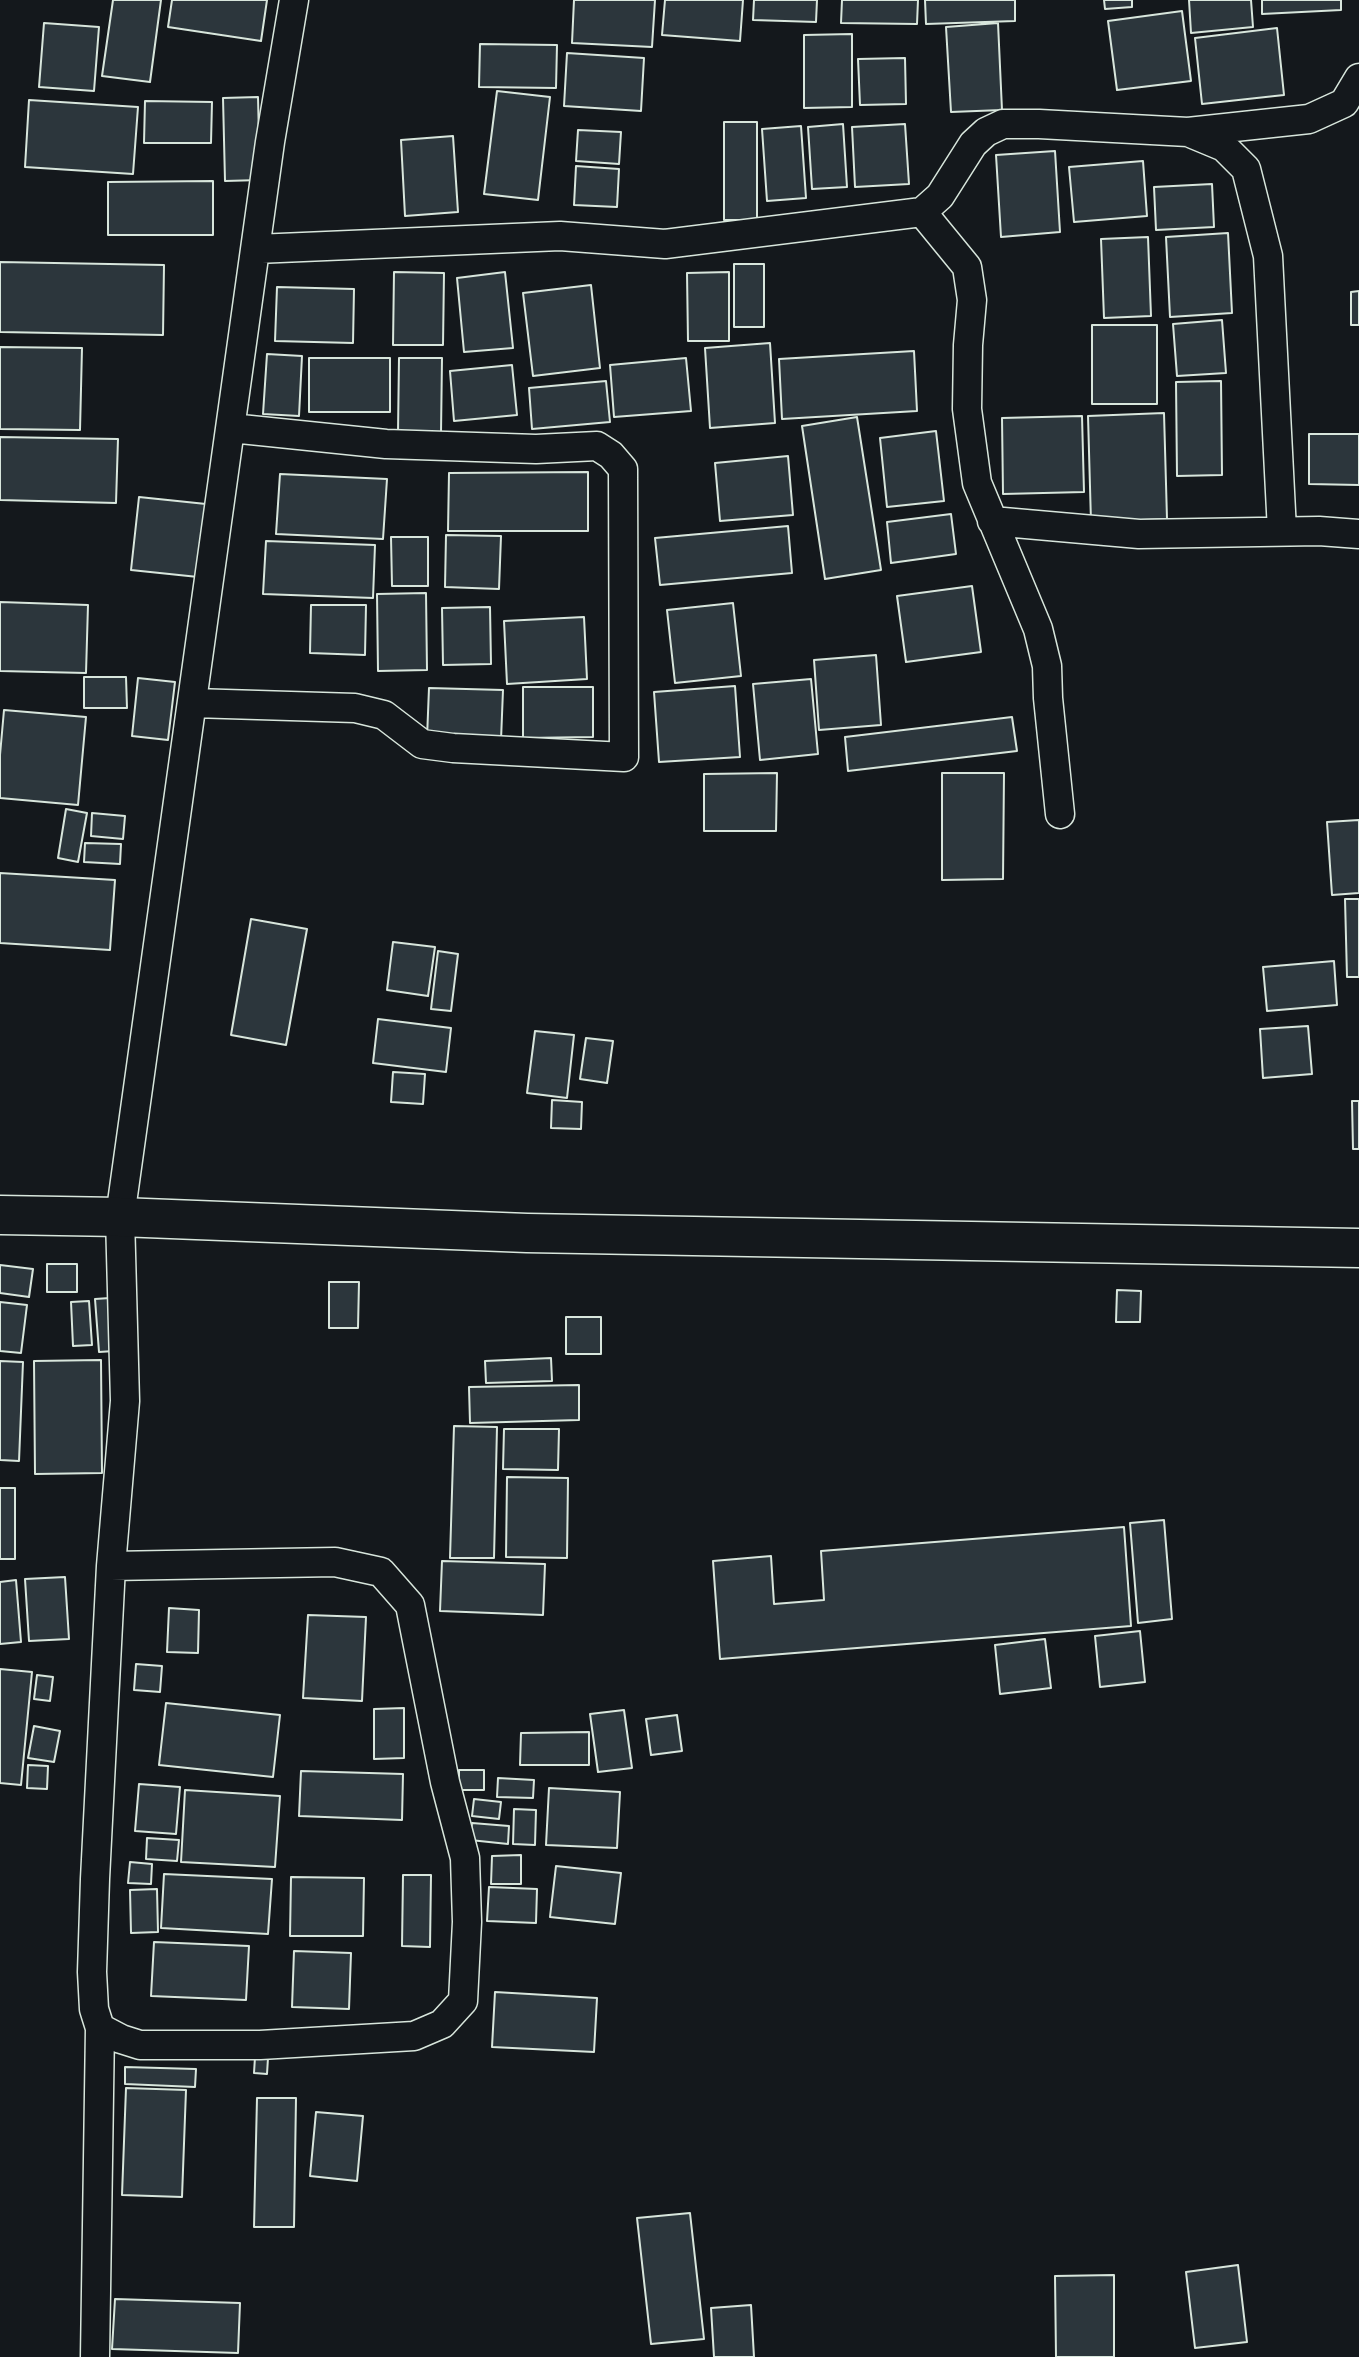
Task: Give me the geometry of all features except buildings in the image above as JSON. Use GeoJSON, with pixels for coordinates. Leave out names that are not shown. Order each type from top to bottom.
{"type":"FeatureCollection","features":[{"type":"Feature","properties":{"kind":"main road"},"geometry":{"type":"LineString","coordinates":[[0,1215],[541,1233],[1359,1248]]}},
{"type":"Feature","properties":{"kind":"street"},"geometry":{"type":"LineString","coordinates":[[95,2357],[100,2028],[94,2009],[95,1879],[111,1566],[125,1401],[120,1217],[270,142],[294,0]]}},
{"type":"Feature","properties":{"kind":"street"},"geometry":{"type":"LineString","coordinates":[[256,249],[560,236],[665,244],[922,212],[940,196],[973,144],[986,132],[1003,124],[1188,132],[1308,119],[1344,103],[1359,78]]}},
{"type":"Feature","properties":{"kind":"street"},"geometry":{"type":"LineString","coordinates":[[1188,132],[1224,148],[1246,169],[1268,256],[1282,531]]}},
{"type":"Feature","properties":{"kind":"street"},"geometry":{"type":"LineString","coordinates":[[922,212],[967,267],[972,300],[967,409],[977,483],[1038,629],[1047,666],[1060,814]]}},
{"type":"Feature","properties":{"kind":"street"},"geometry":{"type":"LineString","coordinates":[[193,703],[355,708],[384,715],[422,744],[624,757],[624,469],[611,455],[597,446],[536,449],[386,444],[231,428]]}},
{"type":"Feature","properties":{"kind":"street"},"geometry":{"type":"LineString","coordinates":[[992,521],[1139,534],[1282,531],[1359,534]]}},
{"type":"Feature","properties":{"kind":"street"},"geometry":{"type":"LineString","coordinates":[[100,2028],[139,2045],[260,2045],[414,2036],[442,2024],[463,2001],[467,1922],[465,1858],[445,1782],[410,1605],[381,1572],[335,1562],[111,1566]]}}]}
